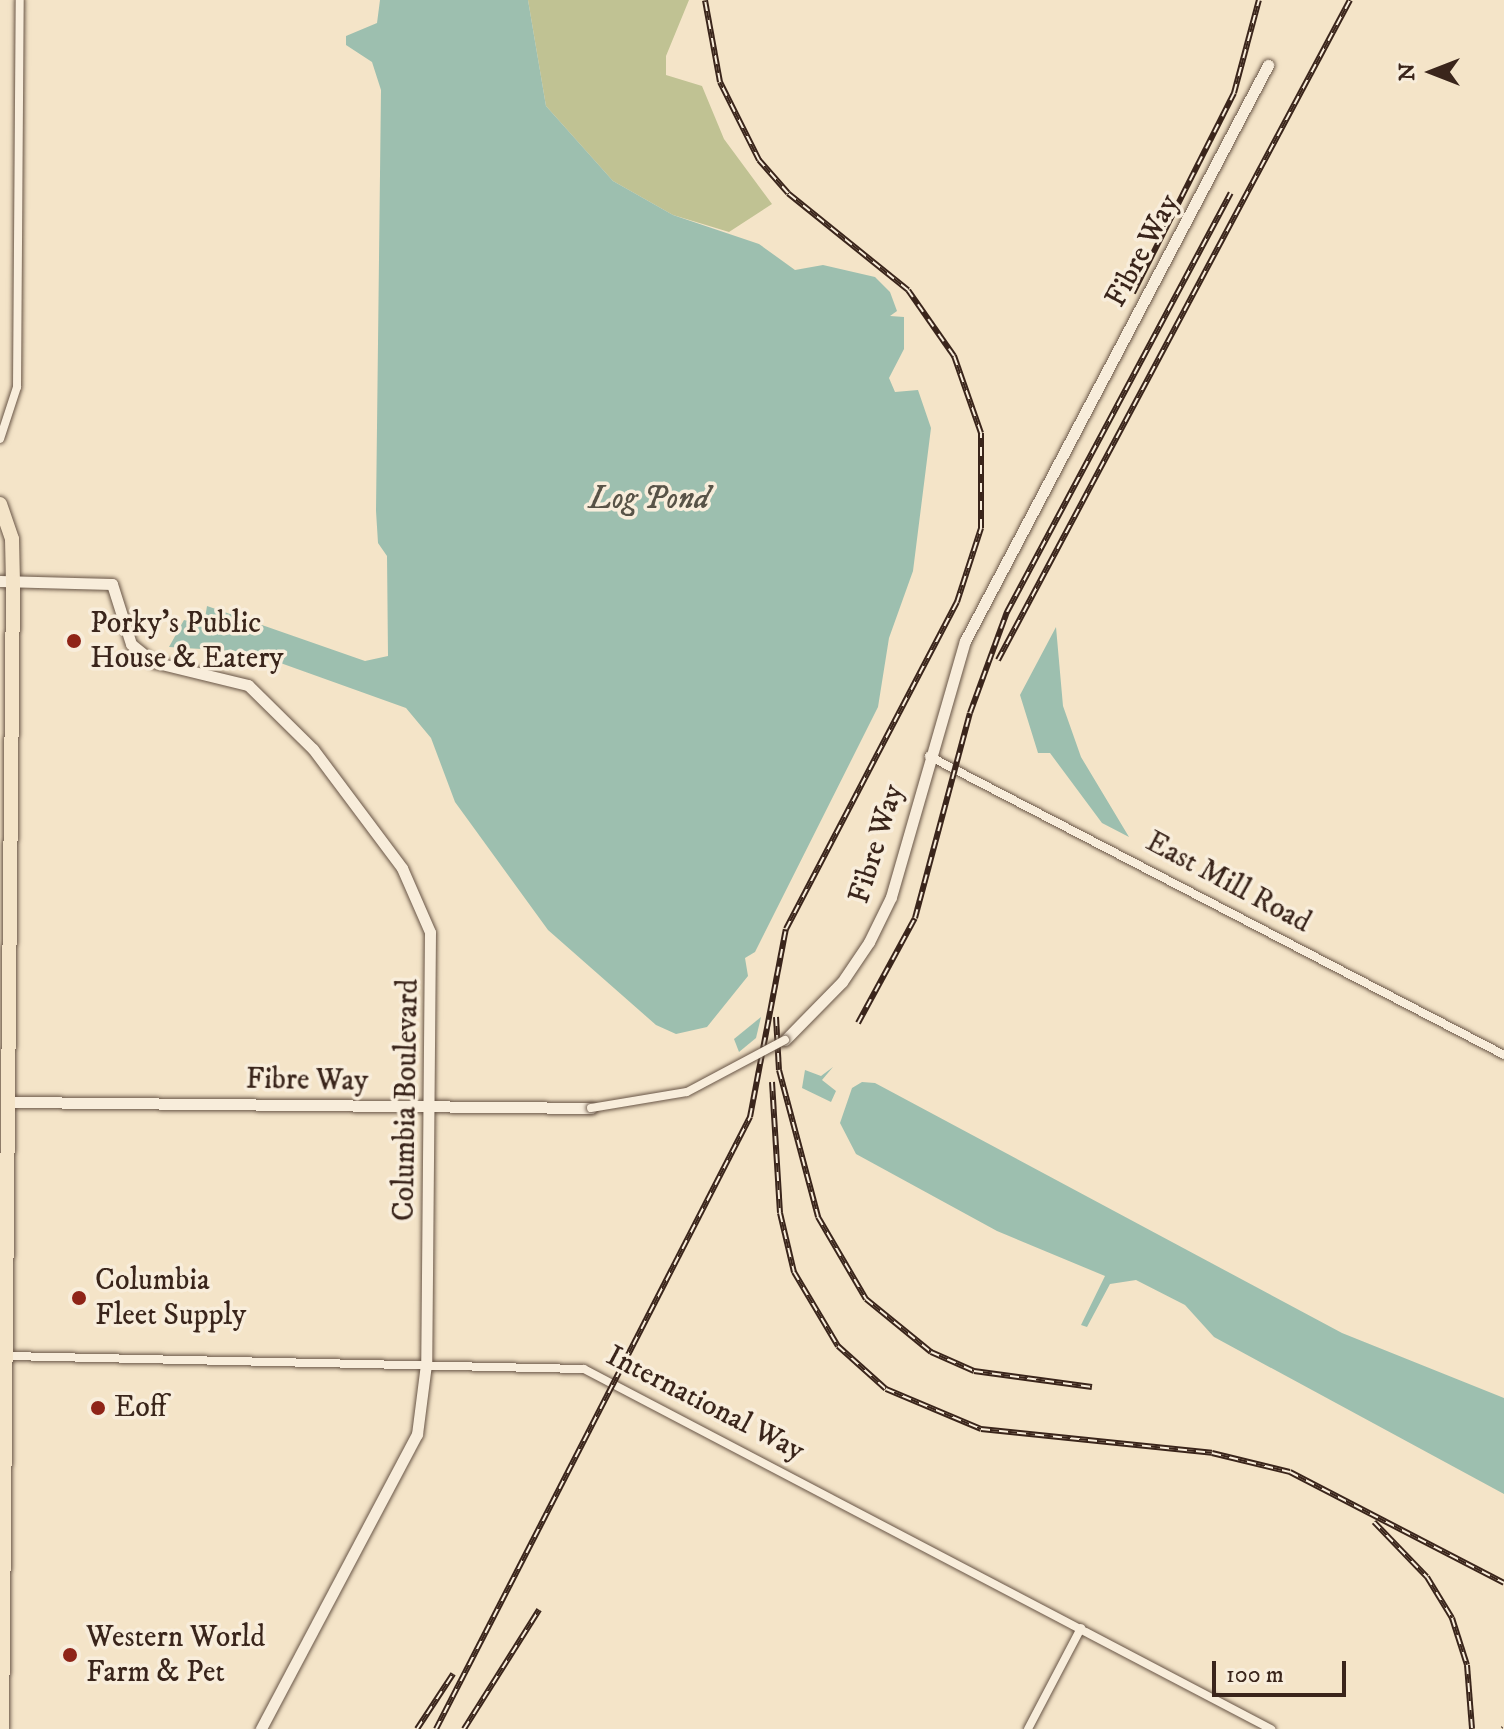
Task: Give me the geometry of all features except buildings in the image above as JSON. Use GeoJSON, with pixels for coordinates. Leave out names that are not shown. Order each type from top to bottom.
{"type":"FeatureCollection","features":[{"type":"Feature","properties":{"kind":"highway"},"geometry":{"type":"LineString","coordinates":[[0,504],[12,539],[6,581],[12,1102],[2,1729]]}},
{"type":"Feature","properties":{"kind":"street"},"geometry":{"type":"LineString","coordinates":[[0,439],[17,387],[20,0]]}},
{"type":"Feature","properties":{"kind":"street","name":"Fibre Way"},"geometry":{"type":"LineString","coordinates":[[12,1102],[591,1108],[687,1092],[785,1040],[842,982],[869,942],[891,897],[928,755],[987,595],[1268,65]]}},
{"type":"Feature","properties":{"kind":"street","name":"Columbia Boulevard"},"geometry":{"type":"LineString","coordinates":[[6,581],[112,584],[131,644],[153,662],[248,685],[313,749],[402,868],[430,932],[431,1106],[426,1364],[417,1434],[261,1729]]}},
{"type":"Feature","properties":{"kind":"street","name":"East Mill Road"},"geometry":{"type":"LineString","coordinates":[[928,755],[1504,1055]]}},
{"type":"Feature","properties":{"kind":"street","name":"International Way"},"geometry":{"type":"LineString","coordinates":[[9,1356],[584,1369],[1271,1729]]}},
{"type":"Feature","properties":{"kind":"street"},"geometry":{"type":"LineString","coordinates":[[1028,1729],[1081,1628]]}},
{"type":"Feature","properties":{"kind":"shaded area"},"geometry":{"type":"Polygon","coordinates":[[[528,0],[689,0],[666,56],[666,75],[702,86],[724,139],[772,204],[729,232],[673,215],[613,181],[546,106],[528,0]]]}},
{"type":"Feature","properties":{"kind":"water","name":"Log Pond"},"geometry":{"type":"Polygon","coordinates":[[[380,0],[528,0],[546,106],[613,181],[673,215],[759,244],[795,270],[823,265],[875,277],[890,292],[897,311],[890,316],[904,317],[904,349],[889,378],[895,392],[918,390],[931,428],[913,571],[889,638],[878,707],[755,952],[745,958],[748,976],[707,1027],[676,1034],[656,1025],[548,930],[455,802],[431,738],[406,708],[250,652],[169,647],[184,620],[204,625],[207,606],[365,661],[388,656],[387,556],[378,543],[376,511],[381,90],[372,62],[346,45],[346,36],[377,23],[380,0]]]}},
{"type":"Feature","properties":{"kind":"water"},"geometry":{"type":"Polygon","coordinates":[[[1056,627],[1063,706],[1081,757],[1129,837],[1102,823],[1050,753],[1038,753],[1020,695],[1056,627]]]}},
{"type":"Feature","properties":{"kind":"water"},"geometry":{"type":"Polygon","coordinates":[[[761,1017],[756,1038],[739,1052],[734,1039],[761,1017]]]}},
{"type":"Feature","properties":{"kind":"water"},"geometry":{"type":"Polygon","coordinates":[[[833,1067],[822,1080],[836,1091],[831,1102],[802,1088],[805,1070],[821,1076],[833,1067]]]}},
{"type":"Feature","properties":{"kind":"water"},"geometry":{"type":"Polygon","coordinates":[[[862,1082],[875,1083],[1342,1333],[1504,1398],[1504,1494],[1214,1337],[1185,1305],[1136,1280],[1110,1284],[1087,1327],[1081,1325],[1105,1276],[997,1231],[856,1154],[840,1123],[852,1088],[862,1082]]]}},
{"type":"Feature","properties":{"kind":"railway"},"geometry":{"type":"LineString","coordinates":[[436,1729],[750,1117],[786,929],[957,602],[981,528],[981,433],[954,356],[908,290],[788,193],[759,160],[720,82],[705,0]]}},
{"type":"Feature","properties":{"kind":"railway"},"geometry":{"type":"LineString","coordinates":[[1133,293],[1234,93],[1259,0]]}},
{"type":"Feature","properties":{"kind":"railway"},"geometry":{"type":"LineString","coordinates":[[998,660],[1350,0]]}},
{"type":"Feature","properties":{"kind":"railway"},"geometry":{"type":"LineString","coordinates":[[858,1023],[915,918],[970,713],[1007,612],[1231,193]]}},
{"type":"Feature","properties":{"kind":"railway"},"geometry":{"type":"LineString","coordinates":[[776,1017],[779,1070],[818,1217],[866,1299],[931,1352],[974,1371],[1092,1387]]}},
{"type":"Feature","properties":{"kind":"railway"},"geometry":{"type":"LineString","coordinates":[[772,1082],[780,1213],[794,1272],[838,1346],[886,1389],[981,1429],[1212,1453],[1290,1472],[1504,1583]]}},
{"type":"Feature","properties":{"kind":"railway"},"geometry":{"type":"LineString","coordinates":[[1374,1522],[1427,1577],[1452,1618],[1467,1665],[1472,1729]]}},
{"type":"Feature","properties":{"kind":"railway"},"geometry":{"type":"LineString","coordinates":[[464,1729],[539,1610]]}},
{"type":"Feature","properties":{"kind":"railway"},"geometry":{"type":"LineString","coordinates":[[417,1729],[453,1674]]}},
{"type":"Feature","properties":{"kind":"place","name":"Porky's Public House & Eatery"},"geometry":{"type":"Point","coordinates":[74,641]}},
{"type":"Feature","properties":{"kind":"place","name":"Columbia Fleet Supply"},"geometry":{"type":"Point","coordinates":[79,1298]}},
{"type":"Feature","properties":{"kind":"place","name":"Eoff"},"geometry":{"type":"Point","coordinates":[98,1408]}},
{"type":"Feature","properties":{"kind":"place","name":"Western World Farm & Pet"},"geometry":{"type":"Point","coordinates":[70,1655]}}]}
